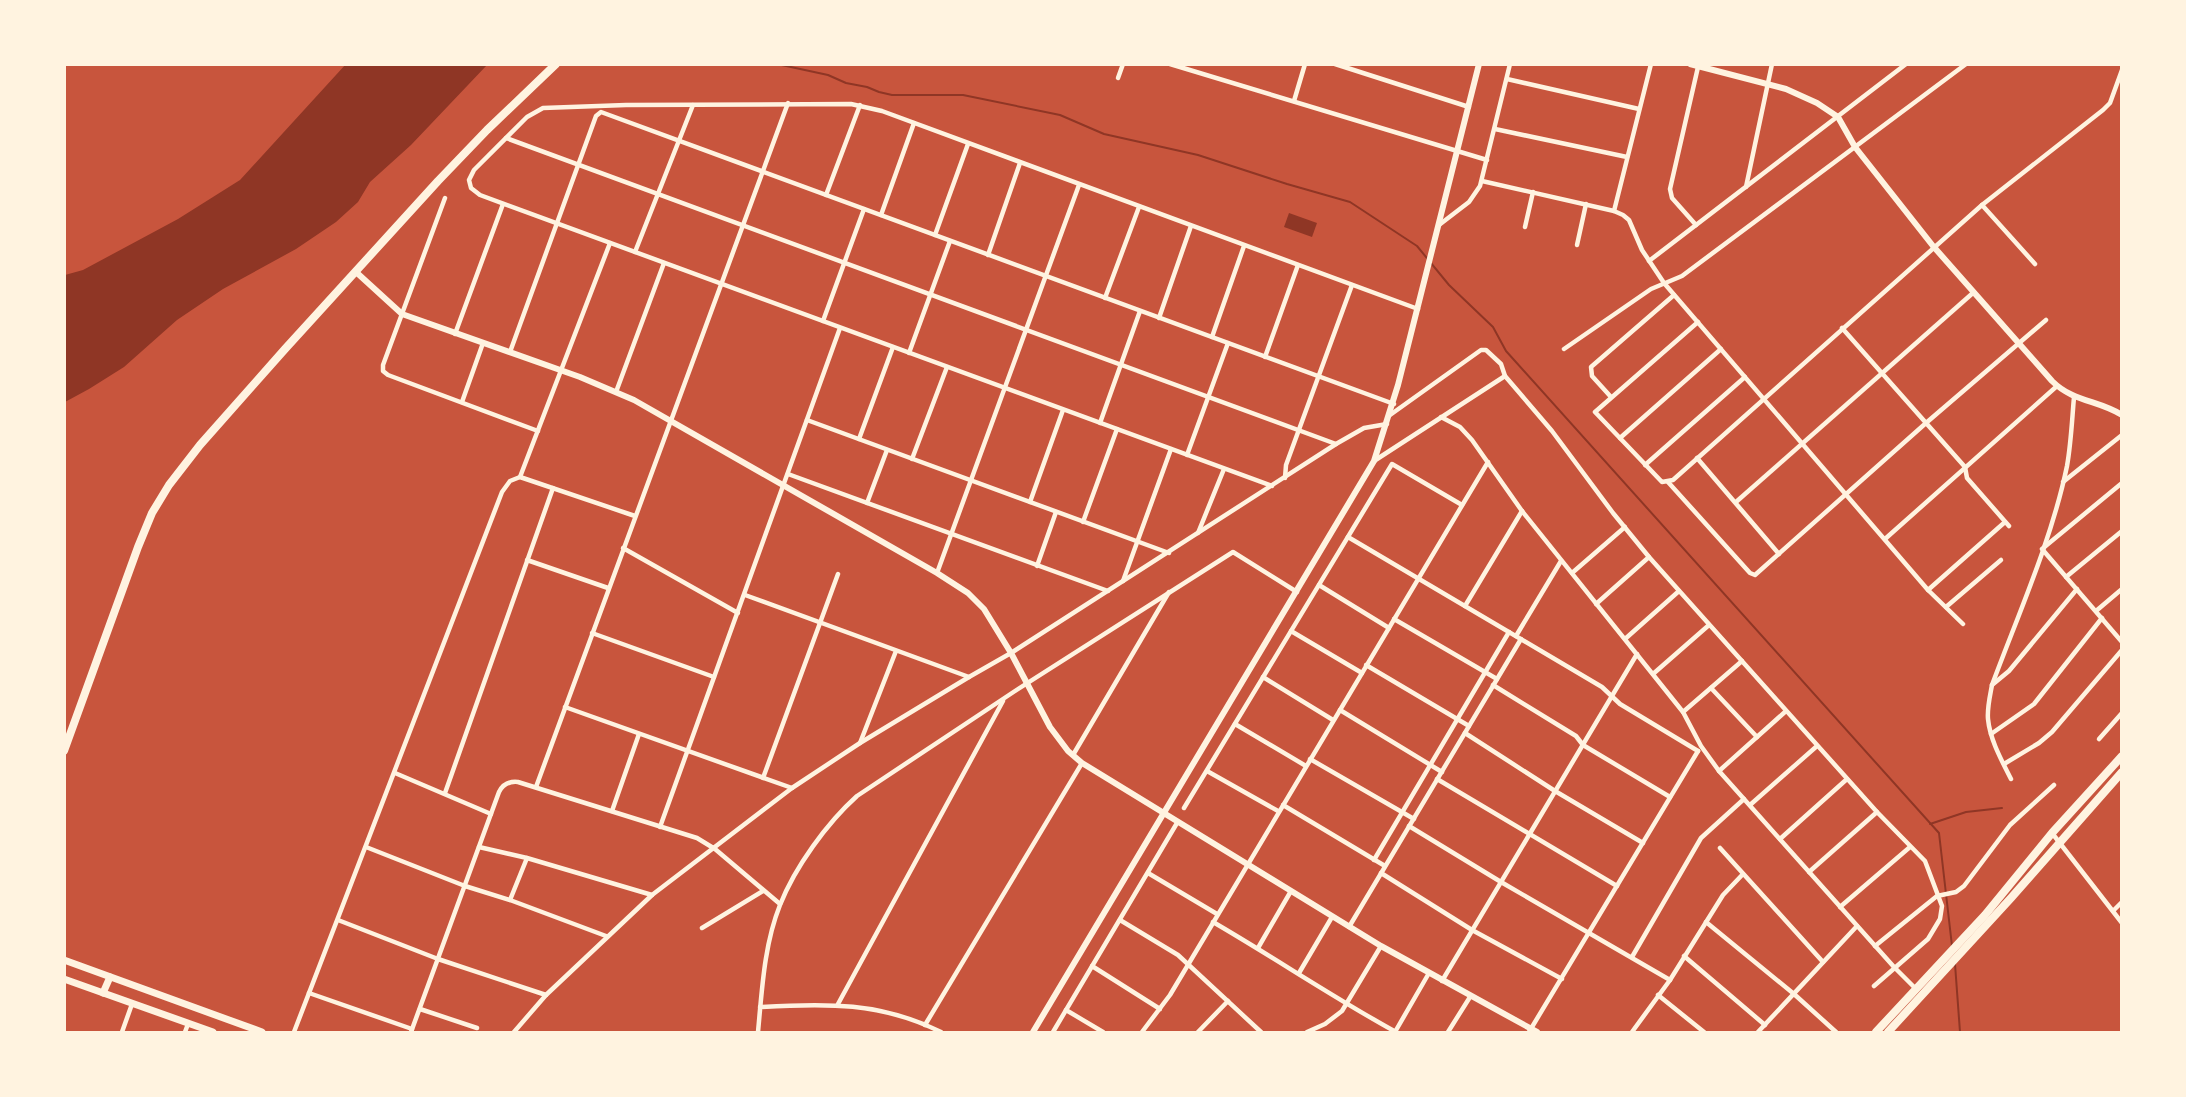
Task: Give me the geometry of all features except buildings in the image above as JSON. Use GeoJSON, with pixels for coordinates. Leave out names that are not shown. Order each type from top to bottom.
{"type":"FeatureCollection","features":[{"type":"Feature","properties":{"kind":"main road"},"geometry":{"type":"LineString","coordinates":[[64,752],[138,547],[160,499],[200,445],[356,272],[462,156],[556,64]]}},
{"type":"Feature","properties":{"kind":"main road"},"geometry":{"type":"LineString","coordinates":[[1876,1032],[1985,915],[2052,833],[2121,756]]}},
{"type":"Feature","properties":{"kind":"main road"},"geometry":{"type":"LineString","coordinates":[[1888,1032],[1970,944],[2121,772]]}},
{"type":"Feature","properties":{"kind":"main road"},"geometry":{"type":"LineString","coordinates":[[64,960],[262,1032]]}},
{"type":"Feature","properties":{"kind":"main road"},"geometry":{"type":"LineString","coordinates":[[103,993],[110,977]]}},
{"type":"Feature","properties":{"kind":"main road"},"geometry":{"type":"LineString","coordinates":[[64,979],[212,1032]]}},
{"type":"Feature","properties":{"kind":"street"},"geometry":{"type":"LineString","coordinates":[[1118,78],[1123,64]]}},
{"type":"Feature","properties":{"kind":"street"},"geometry":{"type":"LineString","coordinates":[[1170,64],[1487,160]]}},
{"type":"Feature","properties":{"kind":"street"},"geometry":{"type":"LineString","coordinates":[[1294,101],[1305,64]]}},
{"type":"Feature","properties":{"kind":"street"},"geometry":{"type":"LineString","coordinates":[[1335,64],[1469,107]]}},
{"type":"Feature","properties":{"kind":"street"},"geometry":{"type":"LineString","coordinates":[[1439,225],[1469,202],[1478,191],[1510,64]]}},
{"type":"Feature","properties":{"kind":"street"},"geometry":{"type":"LineString","coordinates":[[1614,211],[1651,64]]}},
{"type":"Feature","properties":{"kind":"street"},"geometry":{"type":"LineString","coordinates":[[1690,64],[1801,95],[1838,117],[1855,147],[1933,246],[2057,386],[2074,398],[2102,405],[2121,415]]}},
{"type":"Feature","properties":{"kind":"street"},"geometry":{"type":"LineString","coordinates":[[1746,187],[1772,64]]}},
{"type":"Feature","properties":{"kind":"street"},"geometry":{"type":"LineString","coordinates":[[1649,261],[1906,64]]}},
{"type":"Feature","properties":{"kind":"street"},"geometry":{"type":"LineString","coordinates":[[1564,349],[1651,289],[1682,276],[1966,64]]}},
{"type":"Feature","properties":{"kind":"street"},"geometry":{"type":"LineString","coordinates":[[1033,1032],[1374,461],[1394,404],[1479,65]]}},
{"type":"Feature","properties":{"kind":"street"},"geometry":{"type":"LineString","coordinates":[[1696,225],[1672,198],[1670,189],[1698,66]]}},
{"type":"Feature","properties":{"kind":"street"},"geometry":{"type":"LineString","coordinates":[[1666,482],[1697,458],[1933,246],[2103,110],[2110,103],[2121,70]]}},
{"type":"Feature","properties":{"kind":"street"},"geometry":{"type":"LineString","coordinates":[[1507,79],[1639,109]]}},
{"type":"Feature","properties":{"kind":"street"},"geometry":{"type":"LineString","coordinates":[[536,787],[788,103]]}},
{"type":"Feature","properties":{"kind":"street"},"geometry":{"type":"LineString","coordinates":[[1272,486],[477,194],[470,184],[472,173],[532,113],[543,108],[788,103],[860,105],[1418,309]]}},
{"type":"Feature","properties":{"kind":"street"},"geometry":{"type":"LineString","coordinates":[[635,252],[693,105]]}},
{"type":"Feature","properties":{"kind":"street"},"geometry":{"type":"LineString","coordinates":[[826,195],[860,105]]}},
{"type":"Feature","properties":{"kind":"street"},"geometry":{"type":"LineString","coordinates":[[510,352],[578,164],[599,113],[603,113],[1394,404]]}},
{"type":"Feature","properties":{"kind":"street"},"geometry":{"type":"LineString","coordinates":[[881,216],[914,123]]}},
{"type":"Feature","properties":{"kind":"street"},"geometry":{"type":"LineString","coordinates":[[1495,129],[1627,157]]}},
{"type":"Feature","properties":{"kind":"street"},"geometry":{"type":"LineString","coordinates":[[506,138],[1336,444]]}},
{"type":"Feature","properties":{"kind":"street"},"geometry":{"type":"LineString","coordinates":[[935,236],[968,144]]}},
{"type":"Feature","properties":{"kind":"street"},"geometry":{"type":"LineString","coordinates":[[988,255],[1020,163]]}},
{"type":"Feature","properties":{"kind":"street"},"geometry":{"type":"LineString","coordinates":[[1482,181],[1614,211],[1629,220],[1649,261],[1664,283],[1928,590],[1963,624]]}},
{"type":"Feature","properties":{"kind":"street"},"geometry":{"type":"LineString","coordinates":[[937,573],[1079,185]]}},
{"type":"Feature","properties":{"kind":"street"},"geometry":{"type":"LineString","coordinates":[[1525,227],[1533,192]]}},
{"type":"Feature","properties":{"kind":"street"},"geometry":{"type":"LineString","coordinates":[[445,198],[382,367],[383,371],[387,375],[538,431]]}},
{"type":"Feature","properties":{"kind":"street"},"geometry":{"type":"LineString","coordinates":[[455,333],[503,204]]}},
{"type":"Feature","properties":{"kind":"street"},"geometry":{"type":"LineString","coordinates":[[1577,245],[1586,204]]}},
{"type":"Feature","properties":{"kind":"street"},"geometry":{"type":"LineString","coordinates":[[1982,205],[2035,264]]}},
{"type":"Feature","properties":{"kind":"street"},"geometry":{"type":"LineString","coordinates":[[1105,298],[1139,207]]}},
{"type":"Feature","properties":{"kind":"street"},"geometry":{"type":"LineString","coordinates":[[823,321],[864,209]]}},
{"type":"Feature","properties":{"kind":"street"},"geometry":{"type":"LineString","coordinates":[[1159,318],[1191,226]]}},
{"type":"Feature","properties":{"kind":"street"},"geometry":{"type":"LineString","coordinates":[[909,353],[950,241]]}},
{"type":"Feature","properties":{"kind":"street"},"geometry":{"type":"LineString","coordinates":[[520,477],[610,243]]}},
{"type":"Feature","properties":{"kind":"street"},"geometry":{"type":"LineString","coordinates":[[1212,337],[1244,246]]}},
{"type":"Feature","properties":{"kind":"street"},"geometry":{"type":"LineString","coordinates":[[616,392],[664,263]]}},
{"type":"Feature","properties":{"kind":"street"},"geometry":{"type":"LineString","coordinates":[[1265,357],[1298,266]]}},
{"type":"Feature","properties":{"kind":"street"},"geometry":{"type":"LineString","coordinates":[[356,272],[402,314],[562,370],[616,392],[670,419],[937,573],[976,600],[992,620],[1050,727],[1082,763],[1332,917],[1532,1032],[1701,746]]}},
{"type":"Feature","properties":{"kind":"street"},"geometry":{"type":"LineString","coordinates":[[1285,478],[1286,465],[1298,430],[1352,285]]}},
{"type":"Feature","properties":{"kind":"street"},"geometry":{"type":"LineString","coordinates":[[1736,502],[1974,292]]}},
{"type":"Feature","properties":{"kind":"street"},"geometry":{"type":"LineString","coordinates":[[1611,398],[1592,376],[1591,367],[1674,295]]}},
{"type":"Feature","properties":{"kind":"street"},"geometry":{"type":"LineString","coordinates":[[1100,423],[1140,311]]}},
{"type":"Feature","properties":{"kind":"street"},"geometry":{"type":"LineString","coordinates":[[1698,322],[1595,412],[1657,478],[1666,482],[1750,573],[1755,575],[2046,320]]}},
{"type":"Feature","properties":{"kind":"street"},"geometry":{"type":"LineString","coordinates":[[660,827],[840,328]]}},
{"type":"Feature","properties":{"kind":"street"},"geometry":{"type":"LineString","coordinates":[[1842,328],[1965,467],[1966,478],[2007,524],[1928,590]]}},
{"type":"Feature","properties":{"kind":"street"},"geometry":{"type":"LineString","coordinates":[[462,402],[483,343]]}},
{"type":"Feature","properties":{"kind":"street"},"geometry":{"type":"LineString","coordinates":[[1187,455],[1228,343]]}},
{"type":"Feature","properties":{"kind":"street"},"geometry":{"type":"LineString","coordinates":[[859,439],[893,347]]}},
{"type":"Feature","properties":{"kind":"street"},"geometry":{"type":"LineString","coordinates":[[1620,438],[1721,349]]}},
{"type":"Feature","properties":{"kind":"street"},"geometry":{"type":"LineString","coordinates":[[1390,415],[1481,350],[1486,350],[1501,364],[1505,376],[1552,431],[1649,557],[1817,746],[1925,861],[1940,895],[1942,912],[1935,928],[1923,945],[1874,986]]}},
{"type":"Feature","properties":{"kind":"street"},"geometry":{"type":"LineString","coordinates":[[912,459],[947,367]]}},
{"type":"Feature","properties":{"kind":"street"},"geometry":{"type":"LineString","coordinates":[[1374,461],[1505,376]]}},
{"type":"Feature","properties":{"kind":"street"},"geometry":{"type":"LineString","coordinates":[[1645,465],[1745,377]]}},
{"type":"Feature","properties":{"kind":"street"},"geometry":{"type":"LineString","coordinates":[[1885,539],[2057,386]]}},
{"type":"Feature","properties":{"kind":"street"},"geometry":{"type":"LineString","coordinates":[[2011,779],[1991,734],[1988,718],[1992,685],[2042,549],[2063,482],[2074,398]]}},
{"type":"Feature","properties":{"kind":"street"},"geometry":{"type":"LineString","coordinates":[[1030,502],[1064,410]]}},
{"type":"Feature","properties":{"kind":"street"},"geometry":{"type":"LineString","coordinates":[[1441,417],[1453,422],[1466,434],[1488,462],[1522,511],[1683,712],[1701,746],[1719,771],[1894,967],[1916,988]]}},
{"type":"Feature","properties":{"kind":"street"},"geometry":{"type":"LineString","coordinates":[[807,420],[1169,553]]}},
{"type":"Feature","properties":{"kind":"street"},"geometry":{"type":"LineString","coordinates":[[514,1032],[546,995],[652,895],[792,788],[860,743],[1011,653],[1336,444],[1364,428],[1387,424]]}},
{"type":"Feature","properties":{"kind":"street"},"geometry":{"type":"LineString","coordinates":[[1083,522],[1117,429]]}},
{"type":"Feature","properties":{"kind":"street"},"geometry":{"type":"LineString","coordinates":[[2063,482],[2121,435]]}},
{"type":"Feature","properties":{"kind":"street"},"geometry":{"type":"LineString","coordinates":[[1123,581],[1171,449]]}},
{"type":"Feature","properties":{"kind":"street"},"geometry":{"type":"LineString","coordinates":[[867,503],[887,450]]}},
{"type":"Feature","properties":{"kind":"street"},"geometry":{"type":"LineString","coordinates":[[1697,458],[1779,554]]}},
{"type":"Feature","properties":{"kind":"street"},"geometry":{"type":"LineString","coordinates":[[1142,1032],[1160,1010],[1488,462]]}},
{"type":"Feature","properties":{"kind":"street"},"geometry":{"type":"LineString","coordinates":[[1184,808],[1392,464],[1462,505]]}},
{"type":"Feature","properties":{"kind":"street"},"geometry":{"type":"LineString","coordinates":[[1198,533],[1224,469]]}},
{"type":"Feature","properties":{"kind":"street"},"geometry":{"type":"LineString","coordinates":[[788,474],[1108,591]]}},
{"type":"Feature","properties":{"kind":"street"},"geometry":{"type":"LineString","coordinates":[[294,1032],[502,492],[510,481],[520,477],[635,516]]}},
{"type":"Feature","properties":{"kind":"street"},"geometry":{"type":"LineString","coordinates":[[2042,549],[2121,483]]}},
{"type":"Feature","properties":{"kind":"street"},"geometry":{"type":"LineString","coordinates":[[445,793],[553,488]]}},
{"type":"Feature","properties":{"kind":"street"},"geometry":{"type":"LineString","coordinates":[[1465,606],[1522,511]]}},
{"type":"Feature","properties":{"kind":"street"},"geometry":{"type":"LineString","coordinates":[[1037,566],[1056,512]]}},
{"type":"Feature","properties":{"kind":"street"},"geometry":{"type":"LineString","coordinates":[[1572,573],[1625,527]]}},
{"type":"Feature","properties":{"kind":"street"},"geometry":{"type":"LineString","coordinates":[[2066,577],[2121,531]]}},
{"type":"Feature","properties":{"kind":"street"},"geometry":{"type":"LineString","coordinates":[[1348,537],[1602,687],[1620,704],[1698,752]]}},
{"type":"Feature","properties":{"kind":"street"},"geometry":{"type":"LineString","coordinates":[[623,548],[738,613]]}},
{"type":"Feature","properties":{"kind":"street"},"geometry":{"type":"LineString","coordinates":[[2042,549],[2121,642]]}},
{"type":"Feature","properties":{"kind":"street"},"geometry":{"type":"LineString","coordinates":[[758,1032],[766,957],[780,904],[809,854],[838,816],[857,796],[1026,684],[1233,552],[1297,592]]}},
{"type":"Feature","properties":{"kind":"street"},"geometry":{"type":"LineString","coordinates":[[1596,604],[1649,557]]}},
{"type":"Feature","properties":{"kind":"street"},"geometry":{"type":"LineString","coordinates":[[527,560],[609,588]]}},
{"type":"Feature","properties":{"kind":"street"},"geometry":{"type":"LineString","coordinates":[[1946,608],[2001,560]]}},
{"type":"Feature","properties":{"kind":"street"},"geometry":{"type":"LineString","coordinates":[[1349,927],[1470,726],[1561,561]]}},
{"type":"Feature","properties":{"kind":"street"},"geometry":{"type":"LineString","coordinates":[[763,778],[838,574]]}},
{"type":"Feature","properties":{"kind":"street"},"geometry":{"type":"LineString","coordinates":[[1319,585],[1389,628]]}},
{"type":"Feature","properties":{"kind":"street"},"geometry":{"type":"LineString","coordinates":[[1992,685],[2009,671],[2077,589]]}},
{"type":"Feature","properties":{"kind":"street"},"geometry":{"type":"LineString","coordinates":[[2096,611],[2121,590]]}},
{"type":"Feature","properties":{"kind":"street"},"geometry":{"type":"LineString","coordinates":[[1625,639],[1679,591]]}},
{"type":"Feature","properties":{"kind":"street"},"geometry":{"type":"LineString","coordinates":[[1073,755],[1170,592]]}},
{"type":"Feature","properties":{"kind":"street"},"geometry":{"type":"LineString","coordinates":[[745,595],[969,677]]}},
{"type":"Feature","properties":{"kind":"street"},"geometry":{"type":"LineString","coordinates":[[1991,734],[2034,704],[2102,618]]}},
{"type":"Feature","properties":{"kind":"street"},"geometry":{"type":"LineString","coordinates":[[1394,619],[1497,679]]}},
{"type":"Feature","properties":{"kind":"street"},"geometry":{"type":"LineString","coordinates":[[1653,674],[1709,625]]}},
{"type":"Feature","properties":{"kind":"street"},"geometry":{"type":"LineString","coordinates":[[1291,631],[1362,673]]}},
{"type":"Feature","properties":{"kind":"street"},"geometry":{"type":"LineString","coordinates":[[1374,860],[1509,632]]}},
{"type":"Feature","properties":{"kind":"street"},"geometry":{"type":"LineString","coordinates":[[592,633],[714,677]]}},
{"type":"Feature","properties":{"kind":"street"},"geometry":{"type":"LineString","coordinates":[[2004,764],[2052,732],[2121,650]]}},
{"type":"Feature","properties":{"kind":"street"},"geometry":{"type":"LineString","coordinates":[[860,743],[896,651]]}},
{"type":"Feature","properties":{"kind":"street"},"geometry":{"type":"LineString","coordinates":[[1442,981],[1637,654]]}},
{"type":"Feature","properties":{"kind":"street"},"geometry":{"type":"LineString","coordinates":[[1683,712],[1742,661]]}},
{"type":"Feature","properties":{"kind":"street"},"geometry":{"type":"LineString","coordinates":[[1366,665],[1470,726]]}},
{"type":"Feature","properties":{"kind":"street"},"geometry":{"type":"LineString","coordinates":[[1263,678],[1333,720]]}},
{"type":"Feature","properties":{"kind":"street"},"geometry":{"type":"LineString","coordinates":[[1493,685],[1576,735],[1583,745],[1670,797]]}},
{"type":"Feature","properties":{"kind":"street"},"geometry":{"type":"LineString","coordinates":[[1711,688],[1757,737]]}},
{"type":"Feature","properties":{"kind":"street"},"geometry":{"type":"LineString","coordinates":[[838,1004],[1004,699]]}},
{"type":"Feature","properties":{"kind":"street"},"geometry":{"type":"LineString","coordinates":[[565,707],[792,788]]}},
{"type":"Feature","properties":{"kind":"street"},"geometry":{"type":"LineString","coordinates":[[1340,710],[1442,772]]}},
{"type":"Feature","properties":{"kind":"street"},"geometry":{"type":"LineString","coordinates":[[1719,771],[1786,711]]}},
{"type":"Feature","properties":{"kind":"street"},"geometry":{"type":"LineString","coordinates":[[2099,739],[2121,714]]}},
{"type":"Feature","properties":{"kind":"street"},"geometry":{"type":"LineString","coordinates":[[1235,724],[1306,766]]}},
{"type":"Feature","properties":{"kind":"street"},"geometry":{"type":"LineString","coordinates":[[1465,733],[1555,791],[1643,843]]}},
{"type":"Feature","properties":{"kind":"street"},"geometry":{"type":"LineString","coordinates":[[612,811],[639,734]]}},
{"type":"Feature","properties":{"kind":"street"},"geometry":{"type":"LineString","coordinates":[[1750,805],[1817,746]]}},
{"type":"Feature","properties":{"kind":"street"},"geometry":{"type":"LineString","coordinates":[[1310,759],[1414,819]]}},
{"type":"Feature","properties":{"kind":"street"},"geometry":{"type":"LineString","coordinates":[[925,1025],[1082,763]]}},
{"type":"Feature","properties":{"kind":"street"},"geometry":{"type":"LineString","coordinates":[[1207,771],[1278,811]]}},
{"type":"Feature","properties":{"kind":"street"},"geometry":{"type":"LineString","coordinates":[[395,773],[491,814]]}},
{"type":"Feature","properties":{"kind":"street"},"geometry":{"type":"LineString","coordinates":[[1437,779],[1617,886]]}},
{"type":"Feature","properties":{"kind":"street"},"geometry":{"type":"LineString","coordinates":[[1780,839],[1847,779]]}},
{"type":"Feature","properties":{"kind":"street"},"geometry":{"type":"LineString","coordinates":[[309,993],[411,1031],[491,814],[501,789],[507,783],[518,782],[536,787],[697,838],[715,849],[780,904]]}},
{"type":"Feature","properties":{"kind":"street"},"geometry":{"type":"LineString","coordinates":[[1875,946],[1940,895],[1950,894],[1964,886],[2010,825],[2054,785]]}},
{"type":"Feature","properties":{"kind":"street"},"geometry":{"type":"LineString","coordinates":[[1632,957],[1701,838],[1744,799]]}},
{"type":"Feature","properties":{"kind":"street"},"geometry":{"type":"LineString","coordinates":[[1282,805],[1385,866]]}},
{"type":"Feature","properties":{"kind":"street"},"geometry":{"type":"LineString","coordinates":[[1809,872],[1877,812]]}},
{"type":"Feature","properties":{"kind":"street"},"geometry":{"type":"LineString","coordinates":[[1053,1032],[1178,822]]}},
{"type":"Feature","properties":{"kind":"street"},"geometry":{"type":"LineString","coordinates":[[1409,826],[1500,882],[1670,980]]}},
{"type":"Feature","properties":{"kind":"street"},"geometry":{"type":"LineString","coordinates":[[2052,833],[2121,923]]}},
{"type":"Feature","properties":{"kind":"street"},"geometry":{"type":"LineString","coordinates":[[366,847],[465,886],[510,900],[606,936]]}},
{"type":"Feature","properties":{"kind":"street"},"geometry":{"type":"LineString","coordinates":[[479,847],[527,858],[652,895]]}},
{"type":"Feature","properties":{"kind":"street"},"geometry":{"type":"LineString","coordinates":[[1840,907],[1910,847]]}},
{"type":"Feature","properties":{"kind":"street"},"geometry":{"type":"LineString","coordinates":[[1720,848],[1823,962]]}},
{"type":"Feature","properties":{"kind":"street"},"geometry":{"type":"LineString","coordinates":[[510,900],[527,858]]}},
{"type":"Feature","properties":{"kind":"street"},"geometry":{"type":"LineString","coordinates":[[1148,873],[1217,915]]}},
{"type":"Feature","properties":{"kind":"street"},"geometry":{"type":"LineString","coordinates":[[1381,873],[1472,930],[1562,979]]}},
{"type":"Feature","properties":{"kind":"street"},"geometry":{"type":"LineString","coordinates":[[1632,1032],[1670,980],[1729,887],[1743,874]]}},
{"type":"Feature","properties":{"kind":"street"},"geometry":{"type":"LineString","coordinates":[[702,928],[763,891]]}},
{"type":"Feature","properties":{"kind":"street"},"geometry":{"type":"LineString","coordinates":[[1258,948],[1291,891]]}},
{"type":"Feature","properties":{"kind":"street"},"geometry":{"type":"LineString","coordinates":[[2113,911],[2121,902]]}},
{"type":"Feature","properties":{"kind":"street"},"geometry":{"type":"LineString","coordinates":[[1299,973],[1332,917]]}},
{"type":"Feature","properties":{"kind":"street"},"geometry":{"type":"LineString","coordinates":[[338,920],[438,958],[546,995]]}},
{"type":"Feature","properties":{"kind":"street"},"geometry":{"type":"LineString","coordinates":[[1120,920],[1178,955],[1261,1032]]}},
{"type":"Feature","properties":{"kind":"street"},"geometry":{"type":"LineString","coordinates":[[1213,922],[1299,973],[1346,1005],[1396,1032],[1429,974]]}},
{"type":"Feature","properties":{"kind":"street"},"geometry":{"type":"LineString","coordinates":[[1706,922],[1794,994],[1836,1032]]}},
{"type":"Feature","properties":{"kind":"street"},"geometry":{"type":"LineString","coordinates":[[1758,1032],[1857,926]]}},
{"type":"Feature","properties":{"kind":"street"},"geometry":{"type":"LineString","coordinates":[[1306,1032],[1335,1018],[1346,1005],[1381,946]]}},
{"type":"Feature","properties":{"kind":"street"},"geometry":{"type":"LineString","coordinates":[[1684,956],[1765,1025]]}},
{"type":"Feature","properties":{"kind":"street"},"geometry":{"type":"LineString","coordinates":[[1092,966],[1160,1010]]}},
{"type":"Feature","properties":{"kind":"street"},"geometry":{"type":"LineString","coordinates":[[1658,995],[1704,1032]]}},
{"type":"Feature","properties":{"kind":"street"},"geometry":{"type":"LineString","coordinates":[[1448,1032],[1470,997]]}},
{"type":"Feature","properties":{"kind":"street"},"geometry":{"type":"LineString","coordinates":[[1198,1032],[1228,1001]]}},
{"type":"Feature","properties":{"kind":"street"},"geometry":{"type":"LineString","coordinates":[[122,1032],[132,1004]]}},
{"type":"Feature","properties":{"kind":"street"},"geometry":{"type":"LineString","coordinates":[[760,1007],[838,1004],[873,1009],[941,1032]]}},
{"type":"Feature","properties":{"kind":"street"},"geometry":{"type":"LineString","coordinates":[[420,1009],[477,1028]]}},
{"type":"Feature","properties":{"kind":"street"},"geometry":{"type":"LineString","coordinates":[[1066,1010],[1103,1032]]}},
{"type":"Feature","properties":{"kind":"street"},"geometry":{"type":"LineString","coordinates":[[185,1032],[188,1024]]}},
{"type":"Feature","properties":{"kind":"shaded area"},"geometry":{"type":"Polygon","coordinates":[[[346,64],[487,65],[411,145],[370,182],[358,202],[336,222],[296,249],[223,289],[177,320],[124,367],[65,402],[65,275],[83,270],[178,219],[240,180],[346,64]]]}},
{"type":"Feature","properties":{"kind":"shaded area"},"geometry":{"type":"Polygon","coordinates":[[[1289,213],[1317,223],[1312,237],[1284,227],[1289,213]]]}},
{"type":"Feature","properties":{"kind":"waterway"},"geometry":{"type":"LineString","coordinates":[[777,64],[828,75],[846,83],[892,95],[963,95],[1060,115],[1104,134],[1198,155],[1350,202],[1417,246],[1449,285],[1493,327],[1506,351],[1939,833],[1952,946]]}},
{"type":"Feature","properties":{"kind":"waterway"},"geometry":{"type":"LineString","coordinates":[[1930,824],[1966,812],[2002,808]]}},
{"type":"Feature","properties":{"kind":"waterway"},"geometry":{"type":"LineString","coordinates":[[1955,964],[1960,1032]]}}]}
